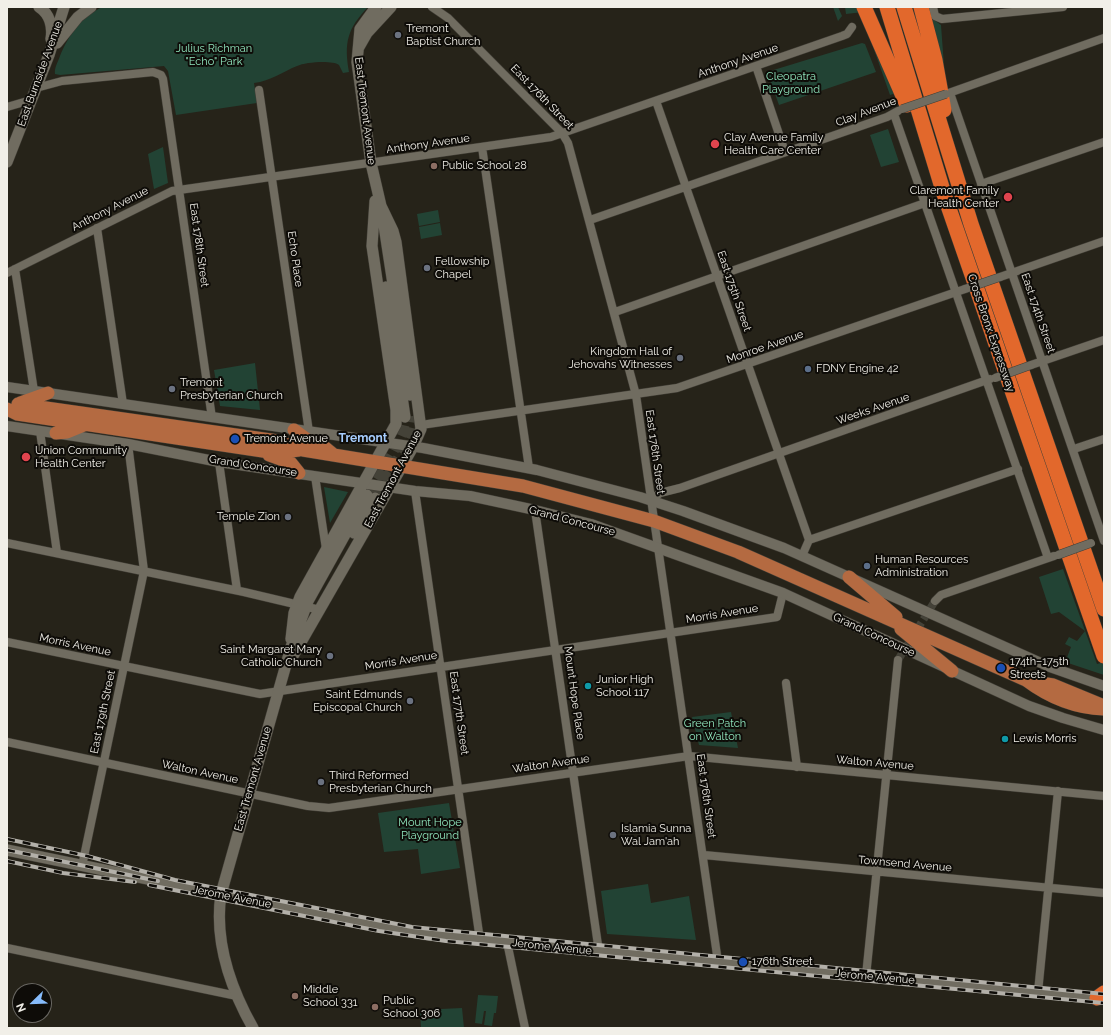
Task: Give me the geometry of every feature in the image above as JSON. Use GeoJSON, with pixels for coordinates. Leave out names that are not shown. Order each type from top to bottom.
{"type":"FeatureCollection","features":[{"type":"Feature","properties":{"kind":"highway"},"geometry":{"type":"LineString","coordinates":[[864,7],[936,170]]}},
{"type":"Feature","properties":{"kind":"highway","name":"Cross Bronx Expressway"},"geometry":{"type":"LineString","coordinates":[[887,7],[936,170],[982,308],[1104,656]]}},
{"type":"Feature","properties":{"kind":"highway","name":"Cross Bronx Expressway"},"geometry":{"type":"LineString","coordinates":[[904,7],[944,141],[989,280],[1104,609]]}},
{"type":"Feature","properties":{"kind":"highway"},"geometry":{"type":"LineString","coordinates":[[921,7],[935,60],[945,114],[944,141]]}},
{"type":"Feature","properties":{"kind":"main road"},"geometry":{"type":"LineString","coordinates":[[39,7],[47,15],[52,29],[49,55]]}},
{"type":"Feature","properties":{"kind":"main road","name":"East Burnside Avenue"},"geometry":{"type":"LineString","coordinates":[[7,162],[49,55],[64,7]]}},
{"type":"Feature","properties":{"kind":"main road"},"geometry":{"type":"LineString","coordinates":[[49,55],[64,32],[90,7]]}},
{"type":"Feature","properties":{"kind":"main road","name":"East Tremont Avenue"},"geometry":{"type":"LineString","coordinates":[[376,7],[360,29],[357,62],[409,417]]}},
{"type":"Feature","properties":{"kind":"main road","name":"East Tremont Avenue"},"geometry":{"type":"LineString","coordinates":[[358,50],[367,33],[391,7]]}},
{"type":"Feature","properties":{"kind":"main road","name":"East Tremont Avenue"},"geometry":{"type":"LineString","coordinates":[[307,609],[391,486],[420,432],[421,426],[396,242],[393,230],[378,204]]}},
{"type":"Feature","properties":{"kind":"main road","name":"East Tremont Avenue"},"geometry":{"type":"LineString","coordinates":[[286,664],[295,653],[326,549],[395,426],[396,414],[372,246],[378,204]]}},
{"type":"Feature","properties":{"kind":"main road"},"geometry":{"type":"LineString","coordinates":[[11,407],[48,393]]}},
{"type":"Feature","properties":{"kind":"main road","name":"Grand Concourse"},"geometry":{"type":"LineString","coordinates":[[11,407],[17,414],[256,450],[276,452],[303,450]]}},
{"type":"Feature","properties":{"kind":"main road","name":"Grand Concourse"},"geometry":{"type":"LineString","coordinates":[[11,407],[278,441],[303,450],[527,487],[654,521],[738,552],[1026,680],[1041,691],[1068,703],[1085,708],[1104,709]]}},
{"type":"Feature","properties":{"kind":"main road"},"geometry":{"type":"LineString","coordinates":[[56,433],[66,432],[85,424]]}},
{"type":"Feature","properties":{"kind":"main road"},"geometry":{"type":"LineString","coordinates":[[294,430],[309,441],[318,442],[334,455]]}},
{"type":"Feature","properties":{"kind":"main road"},"geometry":{"type":"LineString","coordinates":[[256,450],[291,463],[299,473]]}},
{"type":"Feature","properties":{"kind":"main road","name":"East Tremont Avenue"},"geometry":{"type":"LineString","coordinates":[[253,1028],[237,996],[222,948],[219,914],[221,894],[248,794],[291,647],[307,609],[371,496]]}},
{"type":"Feature","properties":{"kind":"main road"},"geometry":{"type":"LineString","coordinates":[[849,577],[908,627]]}},
{"type":"Feature","properties":{"kind":"main road"},"geometry":{"type":"LineString","coordinates":[[887,618],[952,671]]}},
{"type":"Feature","properties":{"kind":"main road","name":"Grand Concourse"},"geometry":{"type":"LineString","coordinates":[[1026,680],[1053,685],[1104,706]]}},
{"type":"Feature","properties":{"kind":"main road","name":"Jerome Avenue"},"geometry":{"type":"LineString","coordinates":[[7,850],[381,927],[429,935],[1038,992],[1102,996]]}},
{"type":"Feature","properties":{"kind":"street","name":"East 176th Street"},"geometry":{"type":"LineString","coordinates":[[432,7],[448,18],[562,133],[568,143],[636,395],[704,855],[718,962]]}},
{"type":"Feature","properties":{"kind":"street"},"geometry":{"type":"LineString","coordinates":[[933,7],[936,16],[942,19],[1063,7]]}},
{"type":"Feature","properties":{"kind":"street","name":"Anthony Avenue"},"geometry":{"type":"LineString","coordinates":[[7,273],[171,191],[272,176],[372,167],[482,147],[549,137],[842,36],[847,34],[852,27]]}},
{"type":"Feature","properties":{"kind":"street","name":"Clay Avenue"},"geometry":{"type":"LineString","coordinates":[[590,220],[894,114],[902,109],[1104,38]]}},
{"type":"Feature","properties":{"kind":"street"},"geometry":{"type":"LineString","coordinates":[[756,66],[785,152]]}},
{"type":"Feature","properties":{"kind":"street","name":"East 178th Street"},"geometry":{"type":"LineString","coordinates":[[36,88],[62,81],[153,72],[161,75],[164,83],[180,189],[212,418]]}},
{"type":"Feature","properties":{"kind":"street","name":"Echo Place"},"geometry":{"type":"LineString","coordinates":[[259,90],[309,432]]}},
{"type":"Feature","properties":{"kind":"street","name":"East 174th Street"},"geometry":{"type":"LineString","coordinates":[[948,93],[1074,449],[1104,540]]}},
{"type":"Feature","properties":{"kind":"street"},"geometry":{"type":"LineString","coordinates":[[7,106],[31,100]]}},
{"type":"Feature","properties":{"kind":"street","name":"East 175th Street"},"geometry":{"type":"LineString","coordinates":[[656,101],[808,540]]}},
{"type":"Feature","properties":{"kind":"street"},"geometry":{"type":"LineString","coordinates":[[894,114],[1048,558]]}},
{"type":"Feature","properties":{"kind":"street"},"geometry":{"type":"LineString","coordinates":[[981,184],[1104,142]]}},
{"type":"Feature","properties":{"kind":"street"},"geometry":{"type":"LineString","coordinates":[[482,147],[529,468]]}},
{"type":"Feature","properties":{"kind":"street"},"geometry":{"type":"LineString","coordinates":[[614,312],[925,204]]}},
{"type":"Feature","properties":{"kind":"street"},"geometry":{"type":"LineString","coordinates":[[97,228],[123,404]]}},
{"type":"Feature","properties":{"kind":"street","name":"Monroe Avenue"},"geometry":{"type":"LineString","coordinates":[[421,426],[683,387],[1104,241]]}},
{"type":"Feature","properties":{"kind":"street"},"geometry":{"type":"LineString","coordinates":[[16,269],[34,391]]}},
{"type":"Feature","properties":{"kind":"street","name":"Weeks Avenue"},"geometry":{"type":"LineString","coordinates":[[652,500],[665,491],[680,488],[1104,340]]}},
{"type":"Feature","properties":{"kind":"street"},"geometry":{"type":"LineString","coordinates":[[7,387],[413,447],[529,468],[652,500],[802,556],[1050,667],[1104,686]]}},
{"type":"Feature","properties":{"kind":"street","name":"Grand Concourse"},"geometry":{"type":"LineString","coordinates":[[7,426],[128,444],[219,462],[364,482],[415,491],[470,496],[591,524],[783,593],[952,671],[1041,710],[1104,730]]}},
{"type":"Feature","properties":{"kind":"street"},"geometry":{"type":"LineString","coordinates":[[40,431],[57,553]]}},
{"type":"Feature","properties":{"kind":"street"},"geometry":{"type":"LineString","coordinates":[[1074,449],[1104,439]]}},
{"type":"Feature","properties":{"kind":"street","name":"East 179th Street"},"geometry":{"type":"LineString","coordinates":[[82,866],[144,571],[128,444]]}},
{"type":"Feature","properties":{"kind":"street"},"geometry":{"type":"LineString","coordinates":[[219,462],[237,590]]}},
{"type":"Feature","properties":{"kind":"street"},"geometry":{"type":"LineString","coordinates":[[802,556],[808,540],[1018,470]]}},
{"type":"Feature","properties":{"kind":"street"},"geometry":{"type":"LineString","coordinates":[[315,476],[326,549]]}},
{"type":"Feature","properties":{"kind":"street","name":"East 177th Street"},"geometry":{"type":"LineString","coordinates":[[415,491],[480,940]]}},
{"type":"Feature","properties":{"kind":"street","name":"Mount Hope Place"},"geometry":{"type":"LineString","coordinates":[[535,510],[599,952]]}},
{"type":"Feature","properties":{"kind":"street"},"geometry":{"type":"LineString","coordinates":[[935,601],[941,595],[1091,543],[1104,540]]}},
{"type":"Feature","properties":{"kind":"street"},"geometry":{"type":"LineString","coordinates":[[7,543],[237,590],[307,609]]}},
{"type":"Feature","properties":{"kind":"street","name":"Morris Avenue"},"geometry":{"type":"LineString","coordinates":[[7,642],[260,694],[777,617],[783,593]]}},
{"type":"Feature","properties":{"kind":"street"},"geometry":{"type":"LineString","coordinates":[[866,976],[898,660]]}},
{"type":"Feature","properties":{"kind":"street"},"geometry":{"type":"LineString","coordinates":[[786,683],[797,766]]}},
{"type":"Feature","properties":{"kind":"street","name":"Walton Avenue"},"geometry":{"type":"LineString","coordinates":[[7,742],[248,794],[308,806],[329,808],[689,756],[1104,796]]}},
{"type":"Feature","properties":{"kind":"street"},"geometry":{"type":"LineString","coordinates":[[1038,992],[1058,791]]}},
{"type":"Feature","properties":{"kind":"street","name":"Townsend Avenue"},"geometry":{"type":"LineString","coordinates":[[704,855],[1104,893]]}},
{"type":"Feature","properties":{"kind":"street"},"geometry":{"type":"LineString","coordinates":[[507,942],[525,1028]]}},
{"type":"Feature","properties":{"kind":"street"},"geometry":{"type":"LineString","coordinates":[[7,948],[237,996]]}},
{"type":"Feature","properties":{"kind":"green space","name":"Julius Richman \"Echo\" Park"},"geometry":{"type":"Polygon","coordinates":[[[102,7],[368,7],[355,22],[351,30],[347,44],[349,72],[343,73],[339,65],[336,63],[306,63],[271,78],[254,83],[257,103],[176,115],[168,71],[164,66],[60,75],[55,74],[60,56],[71,34],[87,16],[102,7]]]}},
{"type":"Feature","properties":{"kind":"green space"},"geometry":{"type":"Polygon","coordinates":[[[833,7],[838,7],[842,16],[838,21],[833,7]]]}},
{"type":"Feature","properties":{"kind":"green space"},"geometry":{"type":"Polygon","coordinates":[[[845,7],[860,7],[863,12],[846,14],[845,7]]]}},
{"type":"Feature","properties":{"kind":"green space"},"geometry":{"type":"Polygon","coordinates":[[[930,17],[941,25],[945,79],[930,17]]]}},
{"type":"Feature","properties":{"kind":"green space"},"geometry":{"type":"Polygon","coordinates":[[[865,24],[896,93],[890,95],[865,24]]]}},
{"type":"Feature","properties":{"kind":"green space","name":"Cleopatra Playground"},"geometry":{"type":"Polygon","coordinates":[[[862,43],[865,44],[876,72],[779,105],[767,72],[862,43]]]}},
{"type":"Feature","properties":{"kind":"green space"},"geometry":{"type":"Polygon","coordinates":[[[888,129],[899,162],[881,167],[870,135],[888,129]]]}},
{"type":"Feature","properties":{"kind":"green space"},"geometry":{"type":"Polygon","coordinates":[[[163,147],[168,183],[154,189],[148,154],[163,147]]]}},
{"type":"Feature","properties":{"kind":"green space"},"geometry":{"type":"Polygon","coordinates":[[[438,210],[440,222],[419,226],[417,214],[438,210]]]}},
{"type":"Feature","properties":{"kind":"green space"},"geometry":{"type":"Polygon","coordinates":[[[440,223],[442,235],[421,239],[419,227],[440,223]]]}},
{"type":"Feature","properties":{"kind":"green space"},"geometry":{"type":"Polygon","coordinates":[[[255,363],[260,410],[220,406],[214,370],[255,363]]]}},
{"type":"Feature","properties":{"kind":"green space"},"geometry":{"type":"Polygon","coordinates":[[[324,487],[348,492],[330,523],[324,487]]]}},
{"type":"Feature","properties":{"kind":"green space"},"geometry":{"type":"Polygon","coordinates":[[[1063,569],[1097,664],[1104,662],[1104,675],[1068,663],[1066,660],[1071,647],[1065,644],[1069,637],[1077,641],[1085,631],[1059,612],[1051,614],[1039,577],[1063,569]]]}},
{"type":"Feature","properties":{"kind":"green space","name":"Green Patch on Walton"},"geometry":{"type":"Polygon","coordinates":[[[731,712],[738,748],[699,745],[692,717],[731,712]]]}},
{"type":"Feature","properties":{"kind":"green space","name":"Mount Hope Playground"},"geometry":{"type":"Polygon","coordinates":[[[449,803],[460,868],[421,874],[418,849],[384,852],[378,813],[449,803]]]}},
{"type":"Feature","properties":{"kind":"green space"},"geometry":{"type":"Polygon","coordinates":[[[648,884],[651,903],[689,896],[696,940],[607,934],[601,891],[648,884]]]}},
{"type":"Feature","properties":{"kind":"green space"},"geometry":{"type":"Polygon","coordinates":[[[478,995],[498,996],[496,1013],[494,1013],[492,1026],[484,1025],[486,1011],[484,1011],[482,1024],[475,1023],[478,995]]]}},
{"type":"Feature","properties":{"kind":"green space"},"geometry":{"type":"Polygon","coordinates":[[[462,1008],[464,1028],[421,1028],[420,1010],[462,1008]]]}},
{"type":"Feature","properties":{"kind":"tunnel"},"geometry":{"type":"LineString","coordinates":[[376,496],[405,446],[410,435],[413,416]]}},
{"type":"Feature","properties":{"kind":"tunnel"},"geometry":{"type":"LineString","coordinates":[[368,493],[385,466],[401,435],[405,417]]}},
{"type":"Feature","properties":{"kind":"tunnel"},"geometry":{"type":"LineString","coordinates":[[898,660],[935,601]]}},
{"type":"Feature","properties":{"kind":"railway"},"geometry":{"type":"LineString","coordinates":[[7,839],[87,856],[175,880],[412,927],[1104,994]]}},
{"type":"Feature","properties":{"kind":"railway"},"geometry":{"type":"LineString","coordinates":[[7,850],[158,881]]}},
{"type":"Feature","properties":{"kind":"railway"},"geometry":{"type":"LineString","coordinates":[[7,861],[63,873],[135,882]]}},
{"type":"Feature","properties":{"kind":"railway"},"geometry":{"type":"LineString","coordinates":[[149,885],[379,931],[446,941],[1104,1003]]}},
{"type":"Feature","properties":{"kind":"place","name":"Tremont Baptist Church"},"geometry":{"type":"Point","coordinates":[398,35]}},
{"type":"Feature","properties":{"kind":"place","name":"Clay Avenue Family Health Care Center"},"geometry":{"type":"Point","coordinates":[715,144]}},
{"type":"Feature","properties":{"kind":"place","name":"Public School 28"},"geometry":{"type":"Point","coordinates":[434,166]}},
{"type":"Feature","properties":{"kind":"place","name":"Claremont Family Health Center"},"geometry":{"type":"Point","coordinates":[1008,197]}},
{"type":"Feature","properties":{"kind":"place","name":"Fellowship Chapel"},"geometry":{"type":"Point","coordinates":[427,268]}},
{"type":"Feature","properties":{"kind":"place","name":"Kingdom Hall of Jehovahs Witnesses"},"geometry":{"type":"Point","coordinates":[680,358]}},
{"type":"Feature","properties":{"kind":"place","name":"FDNY Engine 42"},"geometry":{"type":"Point","coordinates":[808,369]}},
{"type":"Feature","properties":{"kind":"place","name":"Tremont Presbyterian Church"},"geometry":{"type":"Point","coordinates":[172,389]}},
{"type":"Feature","properties":{"kind":"place","name":"Tremont Avenue"},"geometry":{"type":"Point","coordinates":[235,439]}},
{"type":"Feature","properties":{"kind":"place","name":"Union Community Health Center"},"geometry":{"type":"Point","coordinates":[26,457]}},
{"type":"Feature","properties":{"kind":"place","name":"Temple Zion"},"geometry":{"type":"Point","coordinates":[288,517]}},
{"type":"Feature","properties":{"kind":"place","name":"Human Resources Administration"},"geometry":{"type":"Point","coordinates":[867,566]}},
{"type":"Feature","properties":{"kind":"place","name":"Saint Margaret Mary Catholic Church"},"geometry":{"type":"Point","coordinates":[330,656]}},
{"type":"Feature","properties":{"kind":"place","name":"174th–175th Streets"},"geometry":{"type":"Point","coordinates":[1001,668]}},
{"type":"Feature","properties":{"kind":"place","name":"Junior High School 117"},"geometry":{"type":"Point","coordinates":[588,686]}},
{"type":"Feature","properties":{"kind":"place","name":"Saint Edmunds Episcopal Church"},"geometry":{"type":"Point","coordinates":[410,701]}},
{"type":"Feature","properties":{"kind":"place","name":"Lewis Morris"},"geometry":{"type":"Point","coordinates":[1005,739]}},
{"type":"Feature","properties":{"kind":"place","name":"Third Reformed Presbyterian Church"},"geometry":{"type":"Point","coordinates":[321,782]}},
{"type":"Feature","properties":{"kind":"place","name":"Islamia Sunna Wal Jam'ah"},"geometry":{"type":"Point","coordinates":[613,835]}},
{"type":"Feature","properties":{"kind":"place","name":"176th Street"},"geometry":{"type":"Point","coordinates":[743,962]}},
{"type":"Feature","properties":{"kind":"place","name":"Middle School 331"},"geometry":{"type":"Point","coordinates":[295,996]}},
{"type":"Feature","properties":{"kind":"place","name":"Public School 306"},"geometry":{"type":"Point","coordinates":[375,1007]}},
{"type":"Feature","properties":{"kind":"district","name":"Tremont"},"geometry":{"type":"Point","coordinates":[363,438]}}]}
